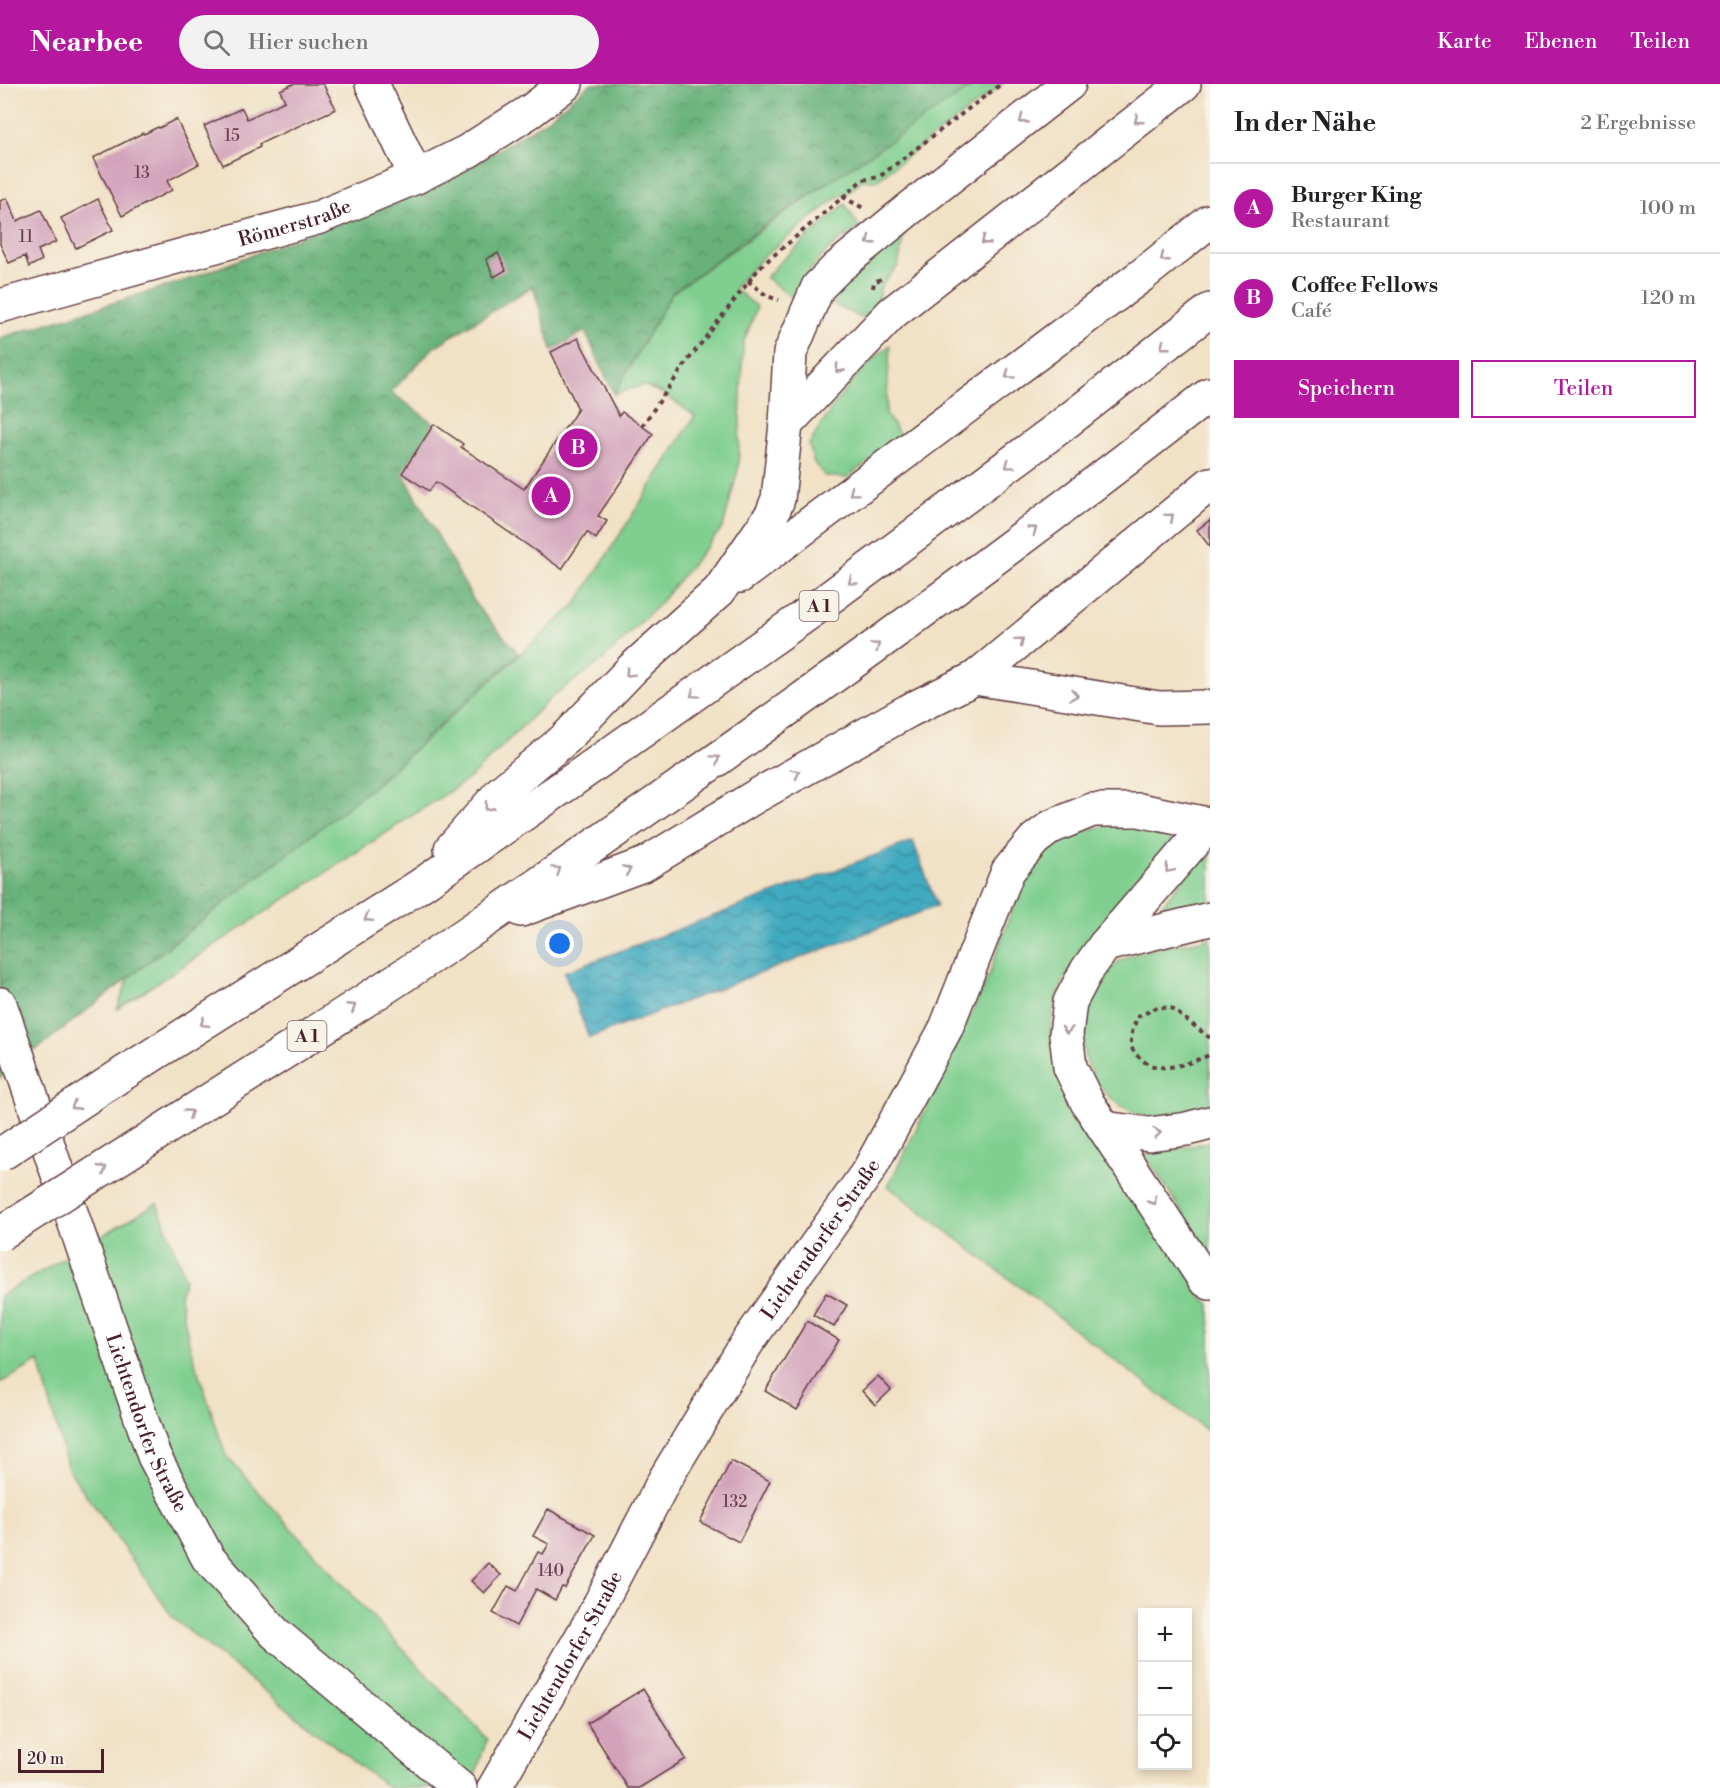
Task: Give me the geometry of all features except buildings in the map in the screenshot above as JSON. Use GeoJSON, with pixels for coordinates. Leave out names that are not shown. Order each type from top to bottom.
{"type":"FeatureCollection","features":[{"type":"Feature","properties":{"kind":"main road"},"geometry":{"type":"LineString","coordinates":[[372,84],[416,177]]}},
{"type":"Feature","properties":{"kind":"main road","name":"Römerstraße"},"geometry":{"type":"LineString","coordinates":[[0,306],[320,217],[416,177],[468,151],[532,110],[566,84]]}},
{"type":"Feature","properties":{"kind":"main road"},"geometry":{"type":"LineString","coordinates":[[719,591],[772,514],[778,499],[786,424],[790,353],[818,287],[837,268],[891,224],[1069,84]]}},
{"type":"Feature","properties":{"kind":"main road"},"geometry":{"type":"LineString","coordinates":[[786,424],[892,313],[1184,84]]}},
{"type":"Feature","properties":{"kind":"main road"},"geometry":{"type":"LineString","coordinates":[[418,887],[501,792],[565,739],[632,669],[719,591],[1141,276],[1210,221]]}},
{"type":"Feature","properties":{"kind":"main road","name":"A 1"},"geometry":{"type":"LineString","coordinates":[[0,1155],[124,1073],[418,887],[813,610],[1061,426],[1210,310]]}},
{"type":"Feature","properties":{"kind":"main road","name":"A 1"},"geometry":{"type":"LineString","coordinates":[[0,1234],[474,928],[850,665],[1092,487],[1210,394]]}},
{"type":"Feature","properties":{"kind":"main road"},"geometry":{"type":"LineString","coordinates":[[474,928],[645,864],[756,796],[908,711],[975,678],[1210,484]]}},
{"type":"Feature","properties":{"kind":"main road"},"geometry":{"type":"LineString","coordinates":[[975,678],[1159,708],[1210,707]]}},
{"type":"Feature","properties":{"kind":"main road","name":"Lichtendorfer Straße"},"geometry":{"type":"LineString","coordinates":[[494,1788],[592,1620],[665,1479],[741,1353],[868,1170],[946,1028],[1008,871],[1034,840],[1051,827],[1092,810],[1139,810],[1208,823]]}},
{"type":"Feature","properties":{"kind":"main road"},"geometry":{"type":"LineString","coordinates":[[1208,823],[1105,945],[1087,970],[1070,1002],[1066,1034],[1070,1067],[1087,1102],[1204,1279],[1210,1283]]}},
{"type":"Feature","properties":{"kind":"main road"},"geometry":{"type":"LineString","coordinates":[[1105,945],[1210,919]]}},
{"type":"Feature","properties":{"kind":"main road","name":"Lichtendorfer Straße"},"geometry":{"type":"LineString","coordinates":[[0,1004],[154,1456],[208,1558],[275,1633],[460,1788]]}},
{"type":"Feature","properties":{"kind":"main road"},"geometry":{"type":"LineString","coordinates":[[1104,1128],[1149,1134],[1210,1123]]}},
{"type":"Feature","properties":{"kind":"path"},"geometry":{"type":"LineString","coordinates":[[642,426],[760,267],[862,180],[879,177],[1001,84]]}},
{"type":"Feature","properties":{"kind":"path"},"geometry":{"type":"LineString","coordinates":[[843,197],[891,224]]}},
{"type":"Feature","properties":{"kind":"path"},"geometry":{"type":"LineString","coordinates":[[748,281],[767,296]]}},
{"type":"Feature","properties":{"kind":"path"},"geometry":{"type":"LineString","coordinates":[[1210,1038],[1171,1008],[1158,1007],[1137,1017],[1131,1038],[1132,1050],[1142,1061],[1158,1068],[1173,1067],[1210,1055]]}},
{"type":"Feature","properties":{"kind":"green space"},"geometry":{"type":"Polygon","coordinates":[[[590,84],[976,84],[782,213],[672,293],[614,394],[585,331],[552,350],[533,286],[434,347],[391,392],[434,424],[403,473],[476,605],[519,654],[373,787],[0,1078],[0,338],[184,281],[453,178],[545,121],[590,84]]]}},
{"type":"Feature","properties":{"kind":"green space"},"geometry":{"type":"Polygon","coordinates":[[[967,84],[1003,84],[875,181],[862,180],[849,192],[836,198],[762,258],[734,288],[757,307],[743,344],[738,470],[723,527],[659,604],[603,660],[553,696],[470,778],[117,1009],[129,977],[373,787],[576,604],[695,416],[662,393],[643,385],[614,394],[672,293],[967,84]]]}},
{"type":"Feature","properties":{"kind":"green space"},"geometry":{"type":"Polygon","coordinates":[[[845,204],[860,228],[830,249],[813,267],[791,297],[766,278],[777,265],[845,204]]]}},
{"type":"Feature","properties":{"kind":"green space"},"geometry":{"type":"Polygon","coordinates":[[[904,234],[898,266],[881,286],[877,309],[861,318],[833,304],[841,287],[904,234]]]}},
{"type":"Feature","properties":{"kind":"green space"},"geometry":{"type":"Polygon","coordinates":[[[890,345],[886,414],[902,438],[846,478],[825,476],[814,463],[809,445],[844,391],[890,345]]]}},
{"type":"Feature","properties":{"kind":"green space"},"geometry":{"type":"Polygon","coordinates":[[[1118,822],[1154,829],[1175,839],[1072,967],[1056,999],[1050,1034],[1202,1297],[1210,1304],[1210,1433],[888,1186],[988,978],[1024,875],[1051,847],[1070,835],[1118,822]]]}},
{"type":"Feature","properties":{"kind":"green space"},"geometry":{"type":"Polygon","coordinates":[[[1210,852],[1210,908],[1162,918],[1154,915],[1200,858],[1210,852]]]}},
{"type":"Feature","properties":{"kind":"green space"},"geometry":{"type":"Polygon","coordinates":[[[1210,938],[1210,1105],[1186,1115],[1171,1118],[1150,1117],[1132,1111],[1115,1102],[1091,1073],[1084,1055],[1081,1035],[1084,1007],[1101,978],[1125,958],[1155,948],[1210,938]]]}},
{"type":"Feature","properties":{"kind":"green space"},"geometry":{"type":"Polygon","coordinates":[[[1210,1142],[1210,1255],[1145,1155],[1210,1142]]]}},
{"type":"Feature","properties":{"kind":"green space"},"geometry":{"type":"Polygon","coordinates":[[[157,1203],[185,1278],[180,1297],[190,1347],[226,1456],[487,1739],[471,1788],[388,1788],[174,1619],[68,1469],[39,1361],[0,1383],[0,1296],[157,1203]]]}},
{"type":"Feature","properties":{"kind":"water"},"geometry":{"type":"Polygon","coordinates":[[[913,841],[937,906],[589,1038],[564,972],[913,841]]]}},
{"type":"Feature","properties":{"kind":"place","name":"Coffee Fellows"},"geometry":{"type":"Point","coordinates":[578,448]}},
{"type":"Feature","properties":{"kind":"place","name":"Burger King"},"geometry":{"type":"Point","coordinates":[551,496]}}]}
